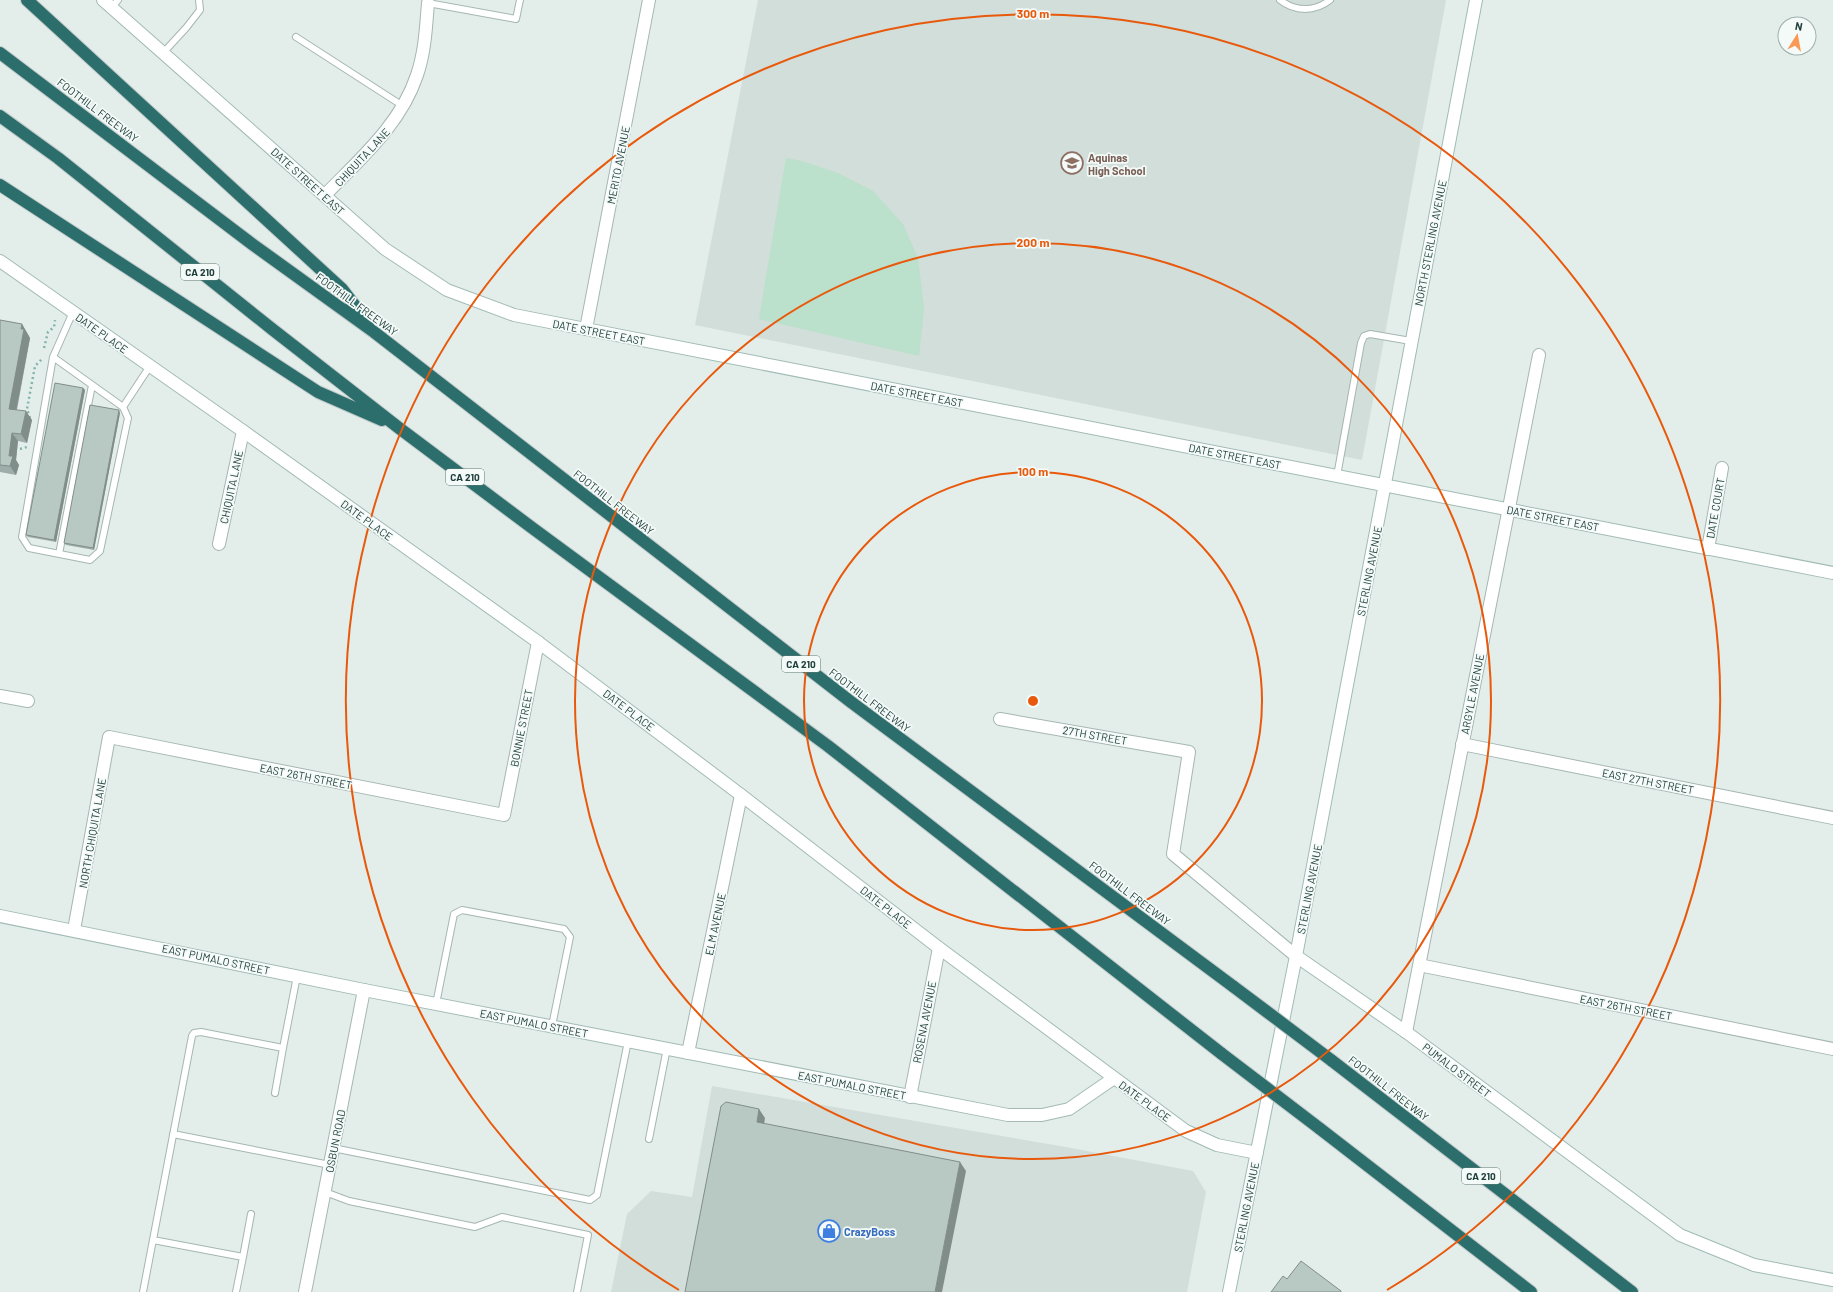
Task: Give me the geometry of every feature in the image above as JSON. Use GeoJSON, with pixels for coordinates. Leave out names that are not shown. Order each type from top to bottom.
{"type":"FeatureCollection","features":[{"type":"Feature","properties":{"kind":"highway"},"geometry":{"type":"LineString","coordinates":[[27,0],[342,289],[374,332]]}},
{"type":"Feature","properties":{"kind":"highway","name":"FOOTHILL FREEWAY"},"geometry":{"type":"LineString","coordinates":[[0,53],[252,244],[374,332],[845,698],[1331,1060],[1632,1292]]}},
{"type":"Feature","properties":{"kind":"highway","name":"CA 210"},"geometry":{"type":"LineString","coordinates":[[0,116],[58,158],[272,329],[399,428],[537,532],[828,746],[1222,1054],[1531,1292]]}},
{"type":"Feature","properties":{"kind":"highway"},"geometry":{"type":"LineString","coordinates":[[0,185],[318,392],[399,428]]}},
{"type":"Feature","properties":{"kind":"street","name":"MERITO AVENUE"},"geometry":{"type":"LineString","coordinates":[[586,329],[649,0]]}},
{"type":"Feature","properties":{"kind":"street","name":"NORTH STERLING AVENUE"},"geometry":{"type":"LineString","coordinates":[[1384,485],[1476,0]]}},
{"type":"Feature","properties":{"kind":"street","name":"DATE STREET EAST"},"geometry":{"type":"LineString","coordinates":[[111,2],[163,53],[385,249],[447,290],[514,315],[1833,573]]}},
{"type":"Feature","properties":{"kind":"street","name":"CHIQUITA LANE"},"geometry":{"type":"LineString","coordinates":[[325,196],[389,128],[403,106],[417,76],[424,47],[428,3]]}},
{"type":"Feature","properties":{"kind":"street","name":"DATE PLACE"},"geometry":{"type":"LineString","coordinates":[[0,261],[243,431],[538,642],[741,795],[939,948],[1186,1131],[1217,1145],[1257,1152]]}},
{"type":"Feature","properties":{"kind":"street","name":"ARGYLE AVENUE"},"geometry":{"type":"LineString","coordinates":[[1406,1032],[1539,355]]}},
{"type":"Feature","properties":{"kind":"street","name":"CHIQUITA LANE"},"geometry":{"type":"LineString","coordinates":[[219,544],[243,431]]}},
{"type":"Feature","properties":{"kind":"street","name":"DATE COURT"},"geometry":{"type":"LineString","coordinates":[[1708,549],[1722,468]]}},
{"type":"Feature","properties":{"kind":"street","name":"STERLING AVENUE"},"geometry":{"type":"LineString","coordinates":[[1229,1292],[1296,956],[1384,485]]}},
{"type":"Feature","properties":{"kind":"street","name":"BONNIE STREET"},"geometry":{"type":"LineString","coordinates":[[504,815],[538,642]]}},
{"type":"Feature","properties":{"kind":"street"},"geometry":{"type":"LineString","coordinates":[[0,696],[28,701]]}},
{"type":"Feature","properties":{"kind":"street","name":"27TH STREET"},"geometry":{"type":"LineString","coordinates":[[1000,719],[1189,752],[1172,854]]}},
{"type":"Feature","properties":{"kind":"street","name":"EAST 26TH STREET"},"geometry":{"type":"LineString","coordinates":[[109,737],[504,815]]}},
{"type":"Feature","properties":{"kind":"street","name":"NORTH CHIQUITA LANE"},"geometry":{"type":"LineString","coordinates":[[74,930],[109,737]]}},
{"type":"Feature","properties":{"kind":"street","name":"EAST 27TH STREET"},"geometry":{"type":"LineString","coordinates":[[1462,744],[1833,818]]}},
{"type":"Feature","properties":{"kind":"street","name":"ELM AVENUE"},"geometry":{"type":"LineString","coordinates":[[688,1053],[741,795]]}},
{"type":"Feature","properties":{"kind":"street","name":"PUMALO STREET"},"geometry":{"type":"LineString","coordinates":[[1172,854],[1296,956],[1406,1032],[1680,1235],[1754,1265],[1833,1280]]}},
{"type":"Feature","properties":{"kind":"street","name":"EAST PUMALO STREET"},"geometry":{"type":"LineString","coordinates":[[0,916],[364,990],[1008,1115],[1042,1115],[1069,1108],[1114,1078]]}},
{"type":"Feature","properties":{"kind":"street","name":"ROSENA AVENUE"},"geometry":{"type":"LineString","coordinates":[[910,1097],[939,948]]}},
{"type":"Feature","properties":{"kind":"street","name":"EAST 26TH STREET"},"geometry":{"type":"LineString","coordinates":[[1419,965],[1833,1049]]}},
{"type":"Feature","properties":{"kind":"street","name":"OSBUN ROAD"},"geometry":{"type":"LineString","coordinates":[[305,1292],[364,990]]}},
{"type":"Feature","properties":{"kind":"lane"},"geometry":{"type":"LineString","coordinates":[[163,53],[200,10],[199,0]]}},
{"type":"Feature","properties":{"kind":"lane"},"geometry":{"type":"LineString","coordinates":[[428,3],[516,20],[520,0]]}},
{"type":"Feature","properties":{"kind":"lane"},"geometry":{"type":"LineString","coordinates":[[1280,0],[1293,8],[1303,9],[1321,6],[1330,0]]}},
{"type":"Feature","properties":{"kind":"lane"},"geometry":{"type":"LineString","coordinates":[[296,37],[403,106]]}},
{"type":"Feature","properties":{"kind":"lane"},"geometry":{"type":"LineString","coordinates":[[53,357],[123,407],[128,418],[100,551],[90,560],[29,548],[22,537],[53,357],[73,312]]}},
{"type":"Feature","properties":{"kind":"lane"},"geometry":{"type":"LineString","coordinates":[[1337,476],[1361,343],[1364,336],[1370,334],[1412,342]]}},
{"type":"Feature","properties":{"kind":"lane"},"geometry":{"type":"LineString","coordinates":[[123,407],[150,366]]}},
{"type":"Feature","properties":{"kind":"lane"},"geometry":{"type":"LineString","coordinates":[[59,554],[92,385]]}},
{"type":"Feature","properties":{"kind":"lane"},"geometry":{"type":"LineString","coordinates":[[436,1004],[454,914],[462,910],[564,929],[570,936],[552,1026]]}},
{"type":"Feature","properties":{"kind":"lane"},"geometry":{"type":"LineString","coordinates":[[275,1093],[296,976]]}},
{"type":"Feature","properties":{"kind":"lane"},"geometry":{"type":"LineString","coordinates":[[143,1292],[192,1036],[194,1033],[201,1032],[283,1048]]}},
{"type":"Feature","properties":{"kind":"lane"},"geometry":{"type":"LineString","coordinates":[[333,1148],[590,1200],[597,1195],[628,1041]]}},
{"type":"Feature","properties":{"kind":"lane"},"geometry":{"type":"LineString","coordinates":[[649,1139],[667,1048]]}},
{"type":"Feature","properties":{"kind":"lane"},"geometry":{"type":"LineString","coordinates":[[173,1134],[330,1165]]}},
{"type":"Feature","properties":{"kind":"lane"},"geometry":{"type":"LineString","coordinates":[[325,1192],[349,1201],[475,1227],[502,1217],[588,1235],[577,1292]]}},
{"type":"Feature","properties":{"kind":"lane"},"geometry":{"type":"LineString","coordinates":[[236,1292],[251,1214]]}},
{"type":"Feature","properties":{"kind":"lane"},"geometry":{"type":"LineString","coordinates":[[153,1240],[243,1257]]}},
{"type":"Feature","properties":{"kind":"path"},"geometry":{"type":"LineString","coordinates":[[44,352],[48,332],[54,327],[55,320]]}},
{"type":"Feature","properties":{"kind":"path"},"geometry":{"type":"LineString","coordinates":[[29,425],[30,417],[27,409],[32,380],[35,366],[42,358]]}},
{"type":"Feature","properties":{"kind":"path"},"geometry":{"type":"LineString","coordinates":[[20,449],[27,448],[28,440]]}},
{"type":"Feature","properties":{"kind":"shaded area","name":"Aquinas High School"},"geometry":{"type":"Polygon","coordinates":[[[758,0],[1446,0],[1362,460],[695,325],[758,0]]]}},
{"type":"Feature","properties":{"kind":"shaded area"},"geometry":{"type":"Polygon","coordinates":[[[712,1086],[1066,1147],[1193,1171],[1206,1192],[1187,1292],[611,1292],[627,1214],[651,1191],[692,1197],[712,1086]]]}},
{"type":"Feature","properties":{"kind":"green space"},"geometry":{"type":"Polygon","coordinates":[[[786,158],[802,161],[838,173],[873,191],[903,224],[918,258],[924,309],[919,356],[759,319],[786,158]]]}},
{"type":"Feature","properties":{"kind":"building"},"geometry":{"type":"Polygon","coordinates":[[[0,320],[22,324],[21,329],[24,329],[9,409],[26,411],[21,434],[12,433],[9,456],[13,456],[10,466],[0,465],[0,320]]]}},
{"type":"Feature","properties":{"kind":"building"},"geometry":{"type":"Polygon","coordinates":[[[55,383],[83,388],[54,540],[26,535],[55,383]]]}},
{"type":"Feature","properties":{"kind":"building"},"geometry":{"type":"Polygon","coordinates":[[[90,405],[119,410],[93,548],[64,543],[90,405]]]}},
{"type":"Feature","properties":{"kind":"building","name":"CrazyBoss"},"geometry":{"type":"Polygon","coordinates":[[[726,1102],[759,1109],[757,1122],[960,1162],[935,1292],[685,1292],[721,1106],[726,1102]]]}},
{"type":"Feature","properties":{"kind":"building"},"geometry":{"type":"Polygon","coordinates":[[[1301,1261],[1341,1292],[1271,1292],[1283,1276],[1287,1279],[1301,1261]]]}},
{"type":"Feature","properties":{"kind":"place","name":"Aquinas High School"},"geometry":{"type":"Point","coordinates":[1072,163]}},
{"type":"Feature","properties":{"kind":"place","name":"CrazyBoss"},"geometry":{"type":"Point","coordinates":[829,1231]}}]}
